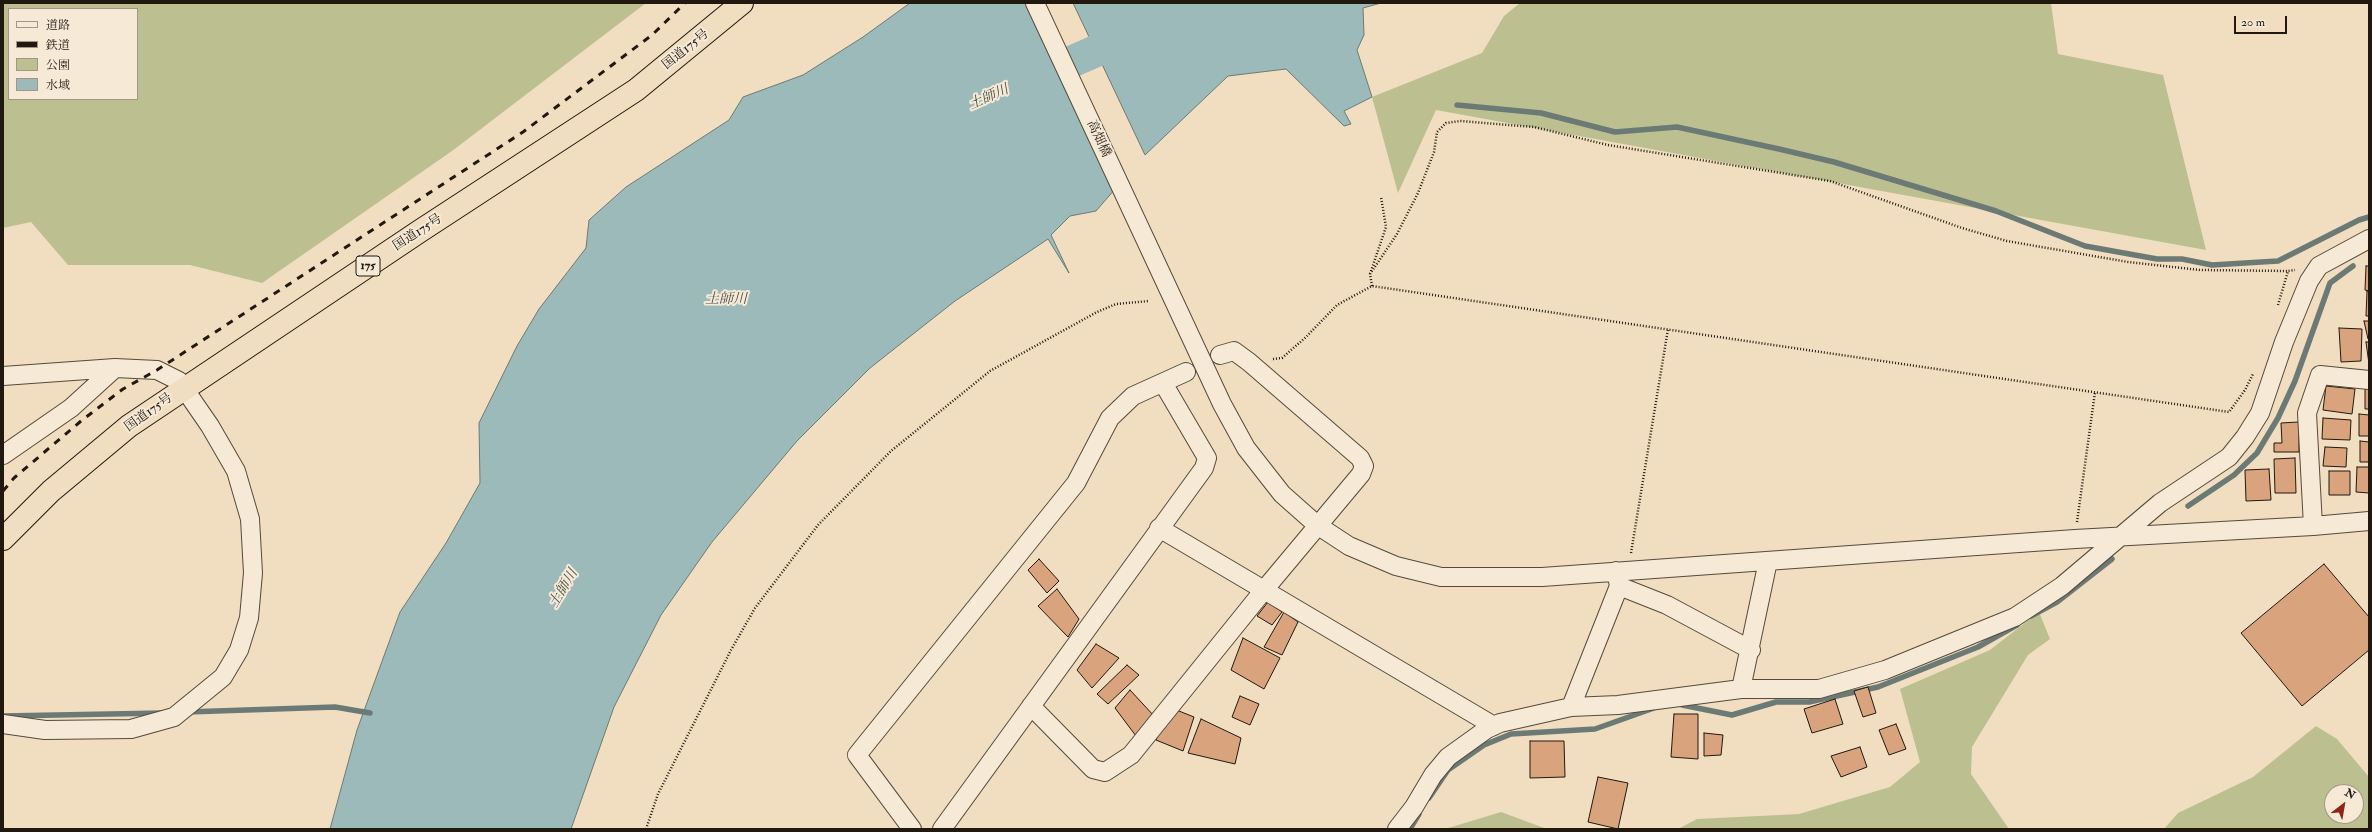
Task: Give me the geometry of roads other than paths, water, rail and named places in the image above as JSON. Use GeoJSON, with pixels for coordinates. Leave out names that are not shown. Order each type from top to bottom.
{"type":"FeatureCollection","features":[{"type":"Feature","properties":{"kind":"highway","name":"国道175号"},"geometry":{"type":"LineString","coordinates":[[3,539],[51,491],[129,426],[184,388],[636,90],[742,3]]}},
{"type":"Feature","properties":{"kind":"street","name":"高畑橋"},"geometry":{"type":"LineString","coordinates":[[1035,3],[1222,404],[1246,448],[1282,494],[1317,525],[1349,546],[1396,566],[1441,577],[1542,577],[1621,573],[2074,539],[2313,526],[2369,521]]}},
{"type":"Feature","properties":{"kind":"street"},"geometry":{"type":"LineString","coordinates":[[1397,829],[1414,807],[1433,775],[1448,757],[1494,726],[1571,707],[1618,705],[1741,689],[1819,689],[1885,670],[2015,618],[2062,586],[2119,536],[2160,503],[2228,457],[2245,437],[2260,413],[2308,281],[2319,266],[2369,239]]}},
{"type":"Feature","properties":{"kind":"street"},"geometry":{"type":"LineString","coordinates":[[1031,706],[1093,769],[1105,772],[1131,755],[1317,525],[1361,474],[1364,466],[1360,458],[1249,362],[1234,351],[1220,355]]}},
{"type":"Feature","properties":{"kind":"street"},"geometry":{"type":"LineString","coordinates":[[3,455],[71,408],[114,368]]}},
{"type":"Feature","properties":{"kind":"street"},"geometry":{"type":"LineString","coordinates":[[3,376],[114,368],[157,370],[178,381],[210,426],[236,471],[250,519],[253,573],[249,618],[239,650],[222,677],[174,716],[131,729],[44,730],[3,724]]}},
{"type":"Feature","properties":{"kind":"street"},"geometry":{"type":"LineString","coordinates":[[912,829],[856,755],[1076,483],[1110,418],[1133,396],[1186,372]]}},
{"type":"Feature","properties":{"kind":"street"},"geometry":{"type":"LineString","coordinates":[[2313,526],[2307,413],[2320,375],[2369,380]]}},
{"type":"Feature","properties":{"kind":"street"},"geometry":{"type":"LineString","coordinates":[[942,829],[1204,468],[1207,458],[1163,383]]}},
{"type":"Feature","properties":{"kind":"street"},"geometry":{"type":"LineString","coordinates":[[1159,528],[1494,726]]}},
{"type":"Feature","properties":{"kind":"street"},"geometry":{"type":"LineString","coordinates":[[1741,689],[1751,650],[1768,561]]}},
{"type":"Feature","properties":{"kind":"street"},"geometry":{"type":"LineString","coordinates":[[1571,707],[1621,573],[1667,605],[1751,650]]}},
{"type":"Feature","properties":{"kind":"water","name":"土師川"},"geometry":{"type":"Polygon","coordinates":[[[910,3],[1028,3],[1116,188],[1096,211],[1070,216],[1051,235],[1069,273],[1048,239],[955,301],[870,368],[797,441],[712,542],[661,615],[614,707],[571,829],[330,829],[357,730],[400,612],[446,543],[480,483],[479,423],[517,346],[539,309],[586,248],[589,220],[626,187],[729,120],[743,97],[803,75],[863,37],[910,3]]]}},
{"type":"Feature","properties":{"kind":"water"},"geometry":{"type":"Polygon","coordinates":[[[1073,3],[1381,3],[1363,8],[1364,35],[1357,50],[1372,97],[1344,111],[1351,124],[1344,126],[1286,69],[1228,76],[1145,155],[1073,3]]]}},
{"type":"Feature","properties":{"kind":"waterway","name":"土師川"},"geometry":{"type":"LineString","coordinates":[[1032,79],[1096,51],[1150,3]]}},
{"type":"Feature","properties":{"kind":"waterway"},"geometry":{"type":"LineString","coordinates":[[1457,105],[1541,113],[1615,132],[1677,127],[1779,149],[1834,162],[1996,211],[2085,246],[2157,259],[2182,259],[2212,265],[2278,261],[2359,220],[2369,217]]}},
{"type":"Feature","properties":{"kind":"waterway"},"geometry":{"type":"LineString","coordinates":[[2188,506],[2234,475],[2257,453],[2278,418],[2295,381],[2330,283],[2353,266]]}},
{"type":"Feature","properties":{"kind":"waterway"},"geometry":{"type":"LineString","coordinates":[[2031,616],[2057,602],[2112,559]]}},
{"type":"Feature","properties":{"kind":"waterway"},"geometry":{"type":"LineString","coordinates":[[1682,705],[1732,715],[1776,702],[1809,702],[1878,687],[1978,647],[2017,625]]}},
{"type":"Feature","properties":{"kind":"waterway"},"geometry":{"type":"LineString","coordinates":[[187,712],[335,707],[370,713]]}},
{"type":"Feature","properties":{"kind":"waterway"},"geometry":{"type":"LineString","coordinates":[[1429,798],[1448,770],[1484,745],[1511,734],[1595,729],[1654,708]]}},
{"type":"Feature","properties":{"kind":"waterway"},"geometry":{"type":"LineString","coordinates":[[3,716],[163,713]]}},
{"type":"Feature","properties":{"kind":"waterway"},"geometry":{"type":"LineString","coordinates":[[1410,829],[1419,814]]}},
{"type":"Feature","properties":{"kind":"railway"},"geometry":{"type":"LineString","coordinates":[[3,491],[14,478],[81,421],[123,389],[157,370],[523,132],[652,35],[685,3]]}}]}
